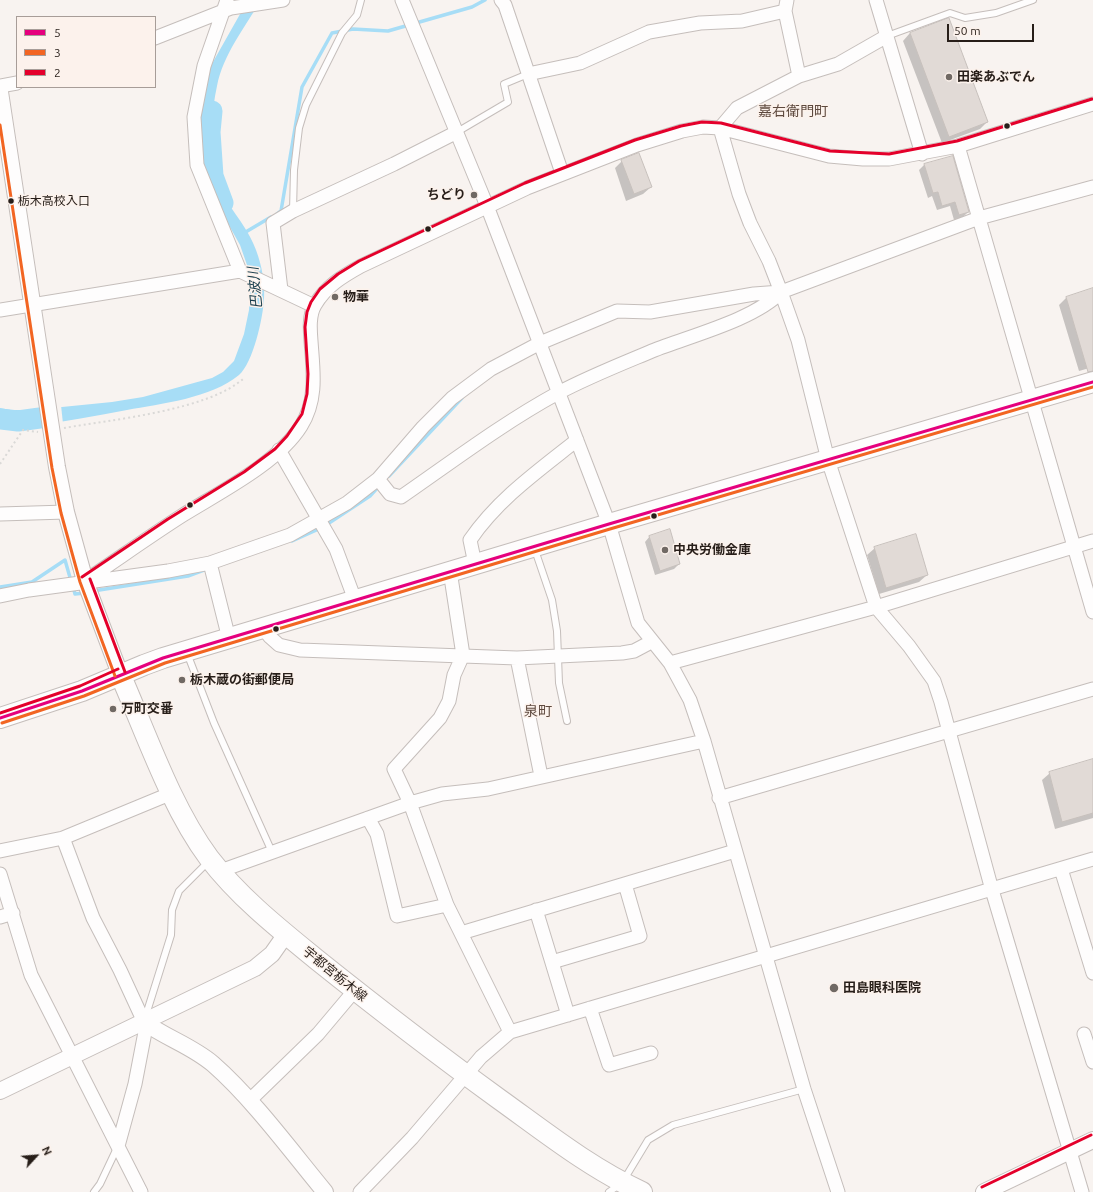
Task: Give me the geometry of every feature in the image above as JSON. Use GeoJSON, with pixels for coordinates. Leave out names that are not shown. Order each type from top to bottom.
{"type":"FeatureCollection","features":[{"type":"Feature","properties":{"kind":"main road"},"geometry":{"type":"LineString","coordinates":[[0,718],[46,704],[120,674],[186,652],[355,600],[1093,382]]}},
{"type":"Feature","properties":{"kind":"main road","name":"宇都宮栃木線"},"geometry":{"type":"LineString","coordinates":[[120,674],[172,793],[189,826],[215,865],[236,890],[286,934],[355,990],[465,1075],[581,1157],[616,1187],[642,1192]]}},
{"type":"Feature","properties":{"kind":"street"},"geometry":{"type":"LineString","coordinates":[[156,38],[227,6],[269,3],[283,0]]}},
{"type":"Feature","properties":{"kind":"street"},"geometry":{"type":"LineString","coordinates":[[402,0],[487,206],[609,524],[638,623],[651,642],[670,663],[690,700],[704,741],[719,798],[804,1089],[838,1192]]}},
{"type":"Feature","properties":{"kind":"street"},"geometry":{"type":"LineString","coordinates":[[501,0],[505,5],[562,173]]}},
{"type":"Feature","properties":{"kind":"street"},"geometry":{"type":"LineString","coordinates":[[876,0],[922,154]]}},
{"type":"Feature","properties":{"kind":"street"},"geometry":{"type":"LineString","coordinates":[[528,74],[580,63],[649,32],[700,23],[742,21],[786,5],[799,76]]}},
{"type":"Feature","properties":{"kind":"street"},"geometry":{"type":"LineString","coordinates":[[227,6],[204,66],[194,117],[197,165],[242,271]]}},
{"type":"Feature","properties":{"kind":"street"},"geometry":{"type":"LineString","coordinates":[[720,128],[737,108],[799,76],[838,64],[887,36]]}},
{"type":"Feature","properties":{"kind":"street"},"geometry":{"type":"LineString","coordinates":[[0,86],[16,83]]}},
{"type":"Feature","properties":{"kind":"street"},"geometry":{"type":"LineString","coordinates":[[0,92],[5,154],[32,304],[51,429],[66,512],[85,581],[120,674]]}},
{"type":"Feature","properties":{"kind":"street"},"geometry":{"type":"LineString","coordinates":[[85,581],[183,515],[254,470],[279,450],[300,428],[307,416],[312,400],[314,382],[310,326],[314,306],[325,291],[341,277],[487,206],[562,173],[682,131],[703,127],[720,128],[829,156],[862,159],[890,159],[958,146],[1093,104]]}},
{"type":"Feature","properties":{"kind":"street"},"geometry":{"type":"LineString","coordinates":[[720,128],[732,171],[750,223],[769,262],[798,340],[828,460],[876,607],[909,646],[934,681],[992,890],[1071,1150],[1082,1192]]}},
{"type":"Feature","properties":{"kind":"street"},"geometry":{"type":"LineString","coordinates":[[275,287],[274,223],[293,211],[394,164],[457,132]]}},
{"type":"Feature","properties":{"kind":"street"},"geometry":{"type":"LineString","coordinates":[[958,146],[1093,612]]}},
{"type":"Feature","properties":{"kind":"street"},"geometry":{"type":"LineString","coordinates":[[0,596],[85,581],[168,571],[210,563],[290,535],[320,520],[347,503],[378,479],[422,427],[452,398],[491,369],[540,343],[617,311],[650,312],[754,294],[780,292],[979,218],[1093,187]]}},
{"type":"Feature","properties":{"kind":"street"},"geometry":{"type":"LineString","coordinates":[[0,310],[242,271],[314,306]]}},
{"type":"Feature","properties":{"kind":"street"},"geometry":{"type":"LineString","coordinates":[[378,479],[390,494],[401,497],[501,427],[559,393],[652,351],[733,321],[773,300],[780,292]]}},
{"type":"Feature","properties":{"kind":"street"},"geometry":{"type":"LineString","coordinates":[[475,564],[470,540],[480,524],[511,492],[577,440]]}},
{"type":"Feature","properties":{"kind":"street"},"geometry":{"type":"LineString","coordinates":[[279,450],[336,549],[355,600]]}},
{"type":"Feature","properties":{"kind":"street"},"geometry":{"type":"LineString","coordinates":[[0,514],[66,512]]}},
{"type":"Feature","properties":{"kind":"street"},"geometry":{"type":"LineString","coordinates":[[670,663],[876,607],[1093,541]]}},
{"type":"Feature","properties":{"kind":"street"},"geometry":{"type":"LineString","coordinates":[[210,563],[229,639]]}},
{"type":"Feature","properties":{"kind":"street"},"geometry":{"type":"LineString","coordinates":[[450,571],[464,655],[454,675],[449,701],[440,718],[394,769],[410,804],[447,905],[510,1032]]}},
{"type":"Feature","properties":{"kind":"street"},"geometry":{"type":"LineString","coordinates":[[264,629],[279,645],[300,650],[516,658],[622,653],[634,651],[651,642]]}},
{"type":"Feature","properties":{"kind":"street"},"geometry":{"type":"LineString","coordinates":[[516,658],[541,776]]}},
{"type":"Feature","properties":{"kind":"street"},"geometry":{"type":"LineString","coordinates":[[719,798],[1093,689]]}},
{"type":"Feature","properties":{"kind":"street"},"geometry":{"type":"LineString","coordinates":[[215,865],[272,852],[442,794],[488,789],[704,741]]}},
{"type":"Feature","properties":{"kind":"street"},"geometry":{"type":"LineString","coordinates":[[0,851],[63,838],[172,793]]}},
{"type":"Feature","properties":{"kind":"street"},"geometry":{"type":"LineString","coordinates":[[368,818],[377,834],[397,916],[447,905]]}},
{"type":"Feature","properties":{"kind":"street"},"geometry":{"type":"LineString","coordinates":[[63,838],[93,918],[120,970],[144,1022],[145,1032],[135,1084],[118,1146]]}},
{"type":"Feature","properties":{"kind":"street"},"geometry":{"type":"LineString","coordinates":[[461,933],[735,851]]}},
{"type":"Feature","properties":{"kind":"street"},"geometry":{"type":"LineString","coordinates":[[360,1192],[428,1120],[465,1075],[495,1043],[510,1032],[1093,859]]}},
{"type":"Feature","properties":{"kind":"street"},"geometry":{"type":"LineString","coordinates":[[1061,869],[1093,973]]}},
{"type":"Feature","properties":{"kind":"street"},"geometry":{"type":"LineString","coordinates":[[0,874],[13,912],[31,975],[141,1192]]}},
{"type":"Feature","properties":{"kind":"street"},"geometry":{"type":"LineString","coordinates":[[552,962],[640,936],[625,884]]}},
{"type":"Feature","properties":{"kind":"street"},"geometry":{"type":"LineString","coordinates":[[536,910],[568,1015]]}},
{"type":"Feature","properties":{"kind":"street"},"geometry":{"type":"LineString","coordinates":[[0,917],[13,912]]}},
{"type":"Feature","properties":{"kind":"street"},"geometry":{"type":"LineString","coordinates":[[0,1092],[255,968],[272,954],[286,934]]}},
{"type":"Feature","properties":{"kind":"street"},"geometry":{"type":"LineString","coordinates":[[249,1101],[318,1034],[355,990]]}},
{"type":"Feature","properties":{"kind":"street"},"geometry":{"type":"LineString","coordinates":[[590,1008],[609,1065],[651,1053]]}},
{"type":"Feature","properties":{"kind":"street"},"geometry":{"type":"LineString","coordinates":[[144,1022],[157,1032],[192,1048],[214,1064],[249,1101],[325,1192]]}},
{"type":"Feature","properties":{"kind":"street"},"geometry":{"type":"LineString","coordinates":[[1084,1034],[1093,1062]]}},
{"type":"Feature","properties":{"kind":"street"},"geometry":{"type":"LineString","coordinates":[[984,1192],[1093,1140]]}},
{"type":"Feature","properties":{"kind":"lane"},"geometry":{"type":"LineString","coordinates":[[293,211],[294,170],[299,128],[306,105],[342,33],[357,15],[361,0]]}},
{"type":"Feature","properties":{"kind":"lane"},"geometry":{"type":"LineString","coordinates":[[887,36],[950,13],[965,18],[996,13],[1034,0]]}},
{"type":"Feature","properties":{"kind":"lane"},"geometry":{"type":"LineString","coordinates":[[457,132],[508,102],[504,84],[528,74]]}},
{"type":"Feature","properties":{"kind":"lane"},"geometry":{"type":"LineString","coordinates":[[534,546],[552,600],[557,631],[559,683],[567,720]]}},
{"type":"Feature","properties":{"kind":"lane"},"geometry":{"type":"LineString","coordinates":[[186,652],[238,778],[272,852]]}},
{"type":"Feature","properties":{"kind":"lane"},"geometry":{"type":"LineString","coordinates":[[144,1022],[171,935],[172,910],[179,891],[215,865]]}},
{"type":"Feature","properties":{"kind":"lane"},"geometry":{"type":"LineString","coordinates":[[616,1187],[648,1140],[673,1125],[804,1089]]}},
{"type":"Feature","properties":{"kind":"lane"},"geometry":{"type":"LineString","coordinates":[[94,1192],[100,1184],[118,1146]]}},
{"type":"Feature","properties":{"kind":"path"},"geometry":{"type":"LineString","coordinates":[[0,464],[23,430],[34,433],[154,413],[227,391],[244,378]]}},
{"type":"Feature","properties":{"kind":"water"},"geometry":{"type":"Polygon","coordinates":[[[248,0],[261,0],[229,52],[224,63],[214,101],[208,154],[210,168],[215,180],[221,192],[251,238],[263,274],[264,293],[262,317],[249,361],[239,375],[228,383],[200,395],[185,399],[79,419],[31,426],[17,421],[0,419],[0,408],[11,410],[32,410],[112,402],[143,397],[212,378],[223,372],[234,361],[244,334],[249,310],[250,290],[247,265],[240,245],[208,188],[196,137],[209,69],[248,0]]]}},
{"type":"Feature","properties":{"kind":"pier"},"geometry":{"type":"Polygon","coordinates":[[[61,405],[63,424],[37,427],[34,407],[61,405]]]}},
{"type":"Feature","properties":{"kind":"building","name":"田楽あぶでん"},"geometry":{"type":"Polygon","coordinates":[[[949,18],[988,122],[949,137],[910,33],[949,18]]]}},
{"type":"Feature","properties":{"kind":"building"},"geometry":{"type":"Polygon","coordinates":[[[639,153],[652,187],[634,194],[621,160],[639,153]]]}},
{"type":"Feature","properties":{"kind":"building"},"geometry":{"type":"Polygon","coordinates":[[[953,156],[969,212],[959,215],[955,202],[942,206],[938,192],[933,193],[924,164],[953,156]]]}},
{"type":"Feature","properties":{"kind":"building"},"geometry":{"type":"Polygon","coordinates":[[[1093,288],[1093,371],[1088,372],[1066,297],[1093,288]]]}},
{"type":"Feature","properties":{"kind":"building","name":"中央労働金庫"},"geometry":{"type":"Polygon","coordinates":[[[670,529],[680,564],[660,571],[649,536],[670,529]]]}},
{"type":"Feature","properties":{"kind":"building"},"geometry":{"type":"Polygon","coordinates":[[[916,534],[928,575],[886,588],[874,547],[916,534]]]}},
{"type":"Feature","properties":{"kind":"building"},"geometry":{"type":"Polygon","coordinates":[[[1093,759],[1093,813],[1062,822],[1049,772],[1093,759]]]}},
{"type":"Feature","properties":{"kind":"waterway"},"geometry":{"type":"LineString","coordinates":[[277,214],[281,211],[302,87],[332,33],[353,29],[388,31],[472,7],[485,0]]}},
{"type":"Feature","properties":{"kind":"waterway","name":"巴波川"},"geometry":{"type":"LineString","coordinates":[[212,111],[210,132],[213,176],[223,203]]}},
{"type":"Feature","properties":{"kind":"waterway"},"geometry":{"type":"LineString","coordinates":[[244,233],[271,217]]}},
{"type":"Feature","properties":{"kind":"waterway"},"geometry":{"type":"LineString","coordinates":[[389,476],[462,398]]}},
{"type":"Feature","properties":{"kind":"waterway","name":"巴波川"},"geometry":{"type":"LineString","coordinates":[[0,419],[18,421],[47,417]]}},
{"type":"Feature","properties":{"kind":"waterway"},"geometry":{"type":"LineString","coordinates":[[326,525],[370,496],[380,485]]}},
{"type":"Feature","properties":{"kind":"waterway"},"geometry":{"type":"LineString","coordinates":[[292,541],[321,528]]}},
{"type":"Feature","properties":{"kind":"waterway"},"geometry":{"type":"LineString","coordinates":[[0,587],[32,582],[65,560],[71,581]]}},
{"type":"Feature","properties":{"kind":"waterway"},"geometry":{"type":"LineString","coordinates":[[93,591],[188,576],[204,570]]}},
{"type":"Feature","properties":{"kind":"waterway"},"geometry":{"type":"LineString","coordinates":[[73,587],[75,594],[85,593]]}},
{"type":"Feature","properties":{"kind":"transit line","name":"2"},"geometry":{"type":"LineString","coordinates":[[82,577],[168,519],[244,472],[275,449],[287,436],[302,414],[307,394],[308,374],[305,327],[307,312],[311,302],[320,289],[338,274],[359,261],[525,183],[635,140],[681,126],[702,122],[721,123],[830,151],[889,154],[957,141],[1092,99]]}},
{"type":"Feature","properties":{"kind":"transit line","name":"3"},"geometry":{"type":"LineString","coordinates":[[0,125],[52,468],[61,513],[80,582],[115,676]]}},
{"type":"Feature","properties":{"kind":"transit line","name":"5"},"geometry":{"type":"LineString","coordinates":[[0,718],[82,691],[163,658],[609,524],[1093,382]]}},
{"type":"Feature","properties":{"kind":"transit line","name":"3"},"geometry":{"type":"LineString","coordinates":[[2,723],[84,696],[165,663],[610,529],[1093,387]]}},
{"type":"Feature","properties":{"kind":"transit line","name":"2"},"geometry":{"type":"LineString","coordinates":[[90,579],[125,672]]}},
{"type":"Feature","properties":{"kind":"transit line","name":"2"},"geometry":{"type":"LineString","coordinates":[[0,713],[80,686],[118,669]]}},
{"type":"Feature","properties":{"kind":"transit line","name":"2"},"geometry":{"type":"LineString","coordinates":[[982,1187],[1091,1135]]}},
{"type":"Feature","properties":{"kind":"place","name":"田楽あぶでん"},"geometry":{"type":"Point","coordinates":[949,77]}},
{"type":"Feature","properties":{"kind":"place","name":"ちどり"},"geometry":{"type":"Point","coordinates":[474,195]}},
{"type":"Feature","properties":{"kind":"place","name":"栃木高校入口"},"geometry":{"type":"Point","coordinates":[11,201]}},
{"type":"Feature","properties":{"kind":"place","name":"物華"},"geometry":{"type":"Point","coordinates":[335,297]}},
{"type":"Feature","properties":{"kind":"place","name":"中央労働金庫"},"geometry":{"type":"Point","coordinates":[665,550]}},
{"type":"Feature","properties":{"kind":"place","name":"栃木蔵の街郵便局"},"geometry":{"type":"Point","coordinates":[182,680]}},
{"type":"Feature","properties":{"kind":"place","name":"万町交番"},"geometry":{"type":"Point","coordinates":[113,709]}},
{"type":"Feature","properties":{"kind":"place","name":"田島眼科医院"},"geometry":{"type":"Point","coordinates":[834,988]}},
{"type":"Feature","properties":{"kind":"district","name":"嘉右衛門町"},"geometry":{"type":"Point","coordinates":[793,111]}},
{"type":"Feature","properties":{"kind":"district","name":"泉町"},"geometry":{"type":"Point","coordinates":[538,711]}}]}
